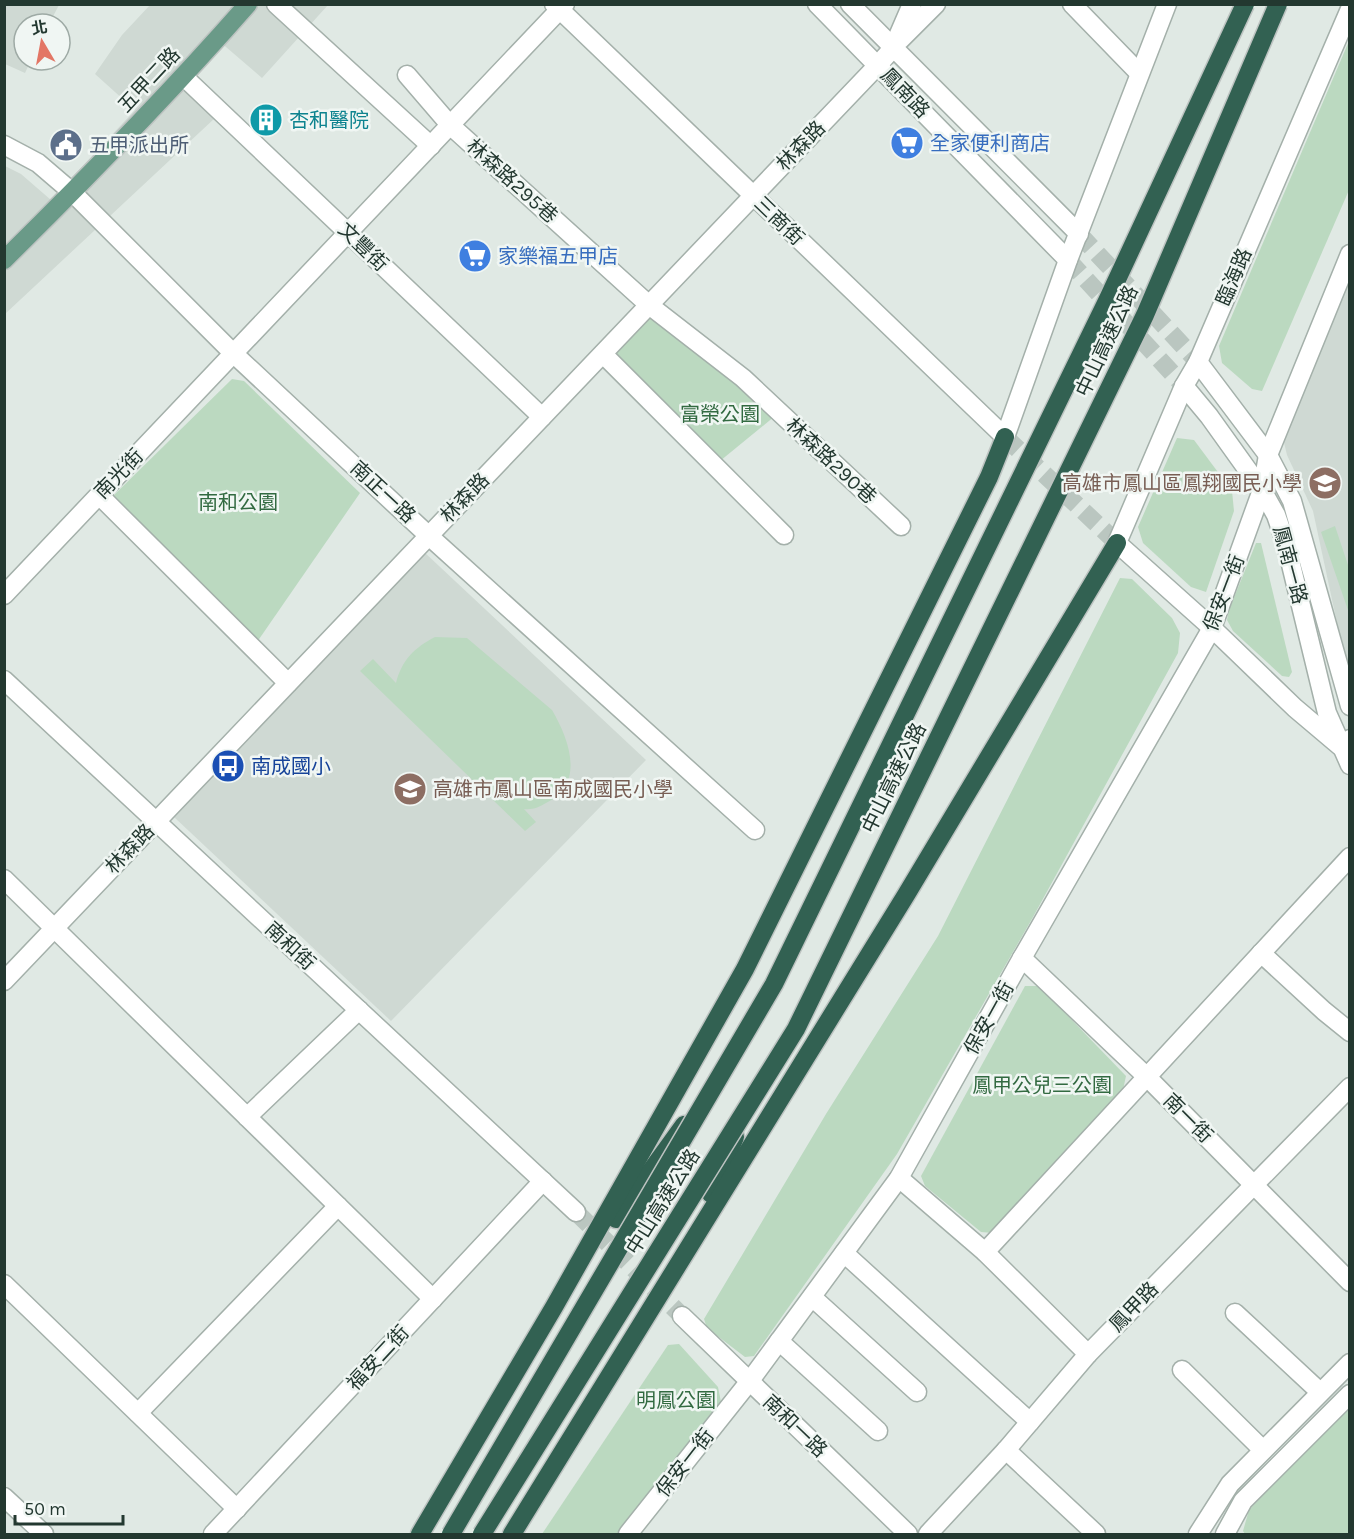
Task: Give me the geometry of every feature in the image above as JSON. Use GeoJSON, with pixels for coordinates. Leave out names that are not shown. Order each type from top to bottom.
{"type":"FeatureCollection","features":[{"type":"Feature","properties":{"kind":"highway","name":"中山高速公路"},"geometry":{"type":"LineString","coordinates":[[451,1534],[728,1065],[784,963],[1107,301],[1245,4]]}},
{"type":"Feature","properties":{"kind":"highway","name":"中山高速公路"},"geometry":{"type":"LineString","coordinates":[[482,1534],[796,1029],[1140,325],[1278,4]]}},
{"type":"Feature","properties":{"kind":"highway"},"geometry":{"type":"LineString","coordinates":[[420,1534],[554,1307],[745,969],[988,477],[1005,436]]}},
{"type":"Feature","properties":{"kind":"highway"},"geometry":{"type":"LineString","coordinates":[[511,1534],[900,905],[1117,543]]}},
{"type":"Feature","properties":{"kind":"highway"},"geometry":{"type":"LineString","coordinates":[[420,1534],[622,1208],[728,1065]]}},
{"type":"Feature","properties":{"kind":"highway"},"geometry":{"type":"LineString","coordinates":[[511,1534],[713,1190],[744,1115]]}},
{"type":"Feature","properties":{"kind":"main road","name":"五甲二路"},"geometry":{"type":"LineString","coordinates":[[4,260],[73,193],[184,77],[248,4]]}},
{"type":"Feature","properties":{"kind":"street"},"geometry":{"type":"LineString","coordinates":[[276,4],[431,146]]}},
{"type":"Feature","properties":{"kind":"street","name":"鳳南路"},"geometry":{"type":"LineString","coordinates":[[817,4],[1068,260]]}},
{"type":"Feature","properties":{"kind":"street","name":"鳳南路"},"geometry":{"type":"LineString","coordinates":[[850,4],[1079,234]]}},
{"type":"Feature","properties":{"kind":"street","name":"林森路"},"geometry":{"type":"LineString","coordinates":[[4,981],[878,65],[893,48],[912,4]]}},
{"type":"Feature","properties":{"kind":"street"},"geometry":{"type":"LineString","coordinates":[[893,48],[936,4]]}},
{"type":"Feature","properties":{"kind":"street"},"geometry":{"type":"LineString","coordinates":[[1072,4],[1139,73]]}},
{"type":"Feature","properties":{"kind":"street"},"geometry":{"type":"LineString","coordinates":[[1005,436],[1068,260],[1167,4]]}},
{"type":"Feature","properties":{"kind":"street","name":"南光街"},"geometry":{"type":"LineString","coordinates":[[4,595],[431,146],[560,6]]}},
{"type":"Feature","properties":{"kind":"street","name":"三商街"},"geometry":{"type":"LineString","coordinates":[[560,6],[753,195],[1005,436]]}},
{"type":"Feature","properties":{"kind":"street","name":"臨海路"},"geometry":{"type":"LineString","coordinates":[[1117,543],[1184,386],[1198,362],[1350,9]]}},
{"type":"Feature","properties":{"kind":"street","name":"林森路295巷"},"geometry":{"type":"LineString","coordinates":[[407,75],[450,125],[649,305]]}},
{"type":"Feature","properties":{"kind":"street","name":"文豐街"},"geometry":{"type":"LineString","coordinates":[[184,77],[542,417]]}},
{"type":"Feature","properties":{"kind":"street","name":"南正一路"},"geometry":{"type":"LineString","coordinates":[[4,144],[38,163],[73,193],[234,354],[429,536],[755,830]]}},
{"type":"Feature","properties":{"kind":"street","name":"保安一街"},"geometry":{"type":"LineString","coordinates":[[628,1534],[749,1382],[899,1178],[1022,958],[1212,628],[1262,490],[1268,455],[1350,254]]}},
{"type":"Feature","properties":{"kind":"street","name":"林森路290巷"},"geometry":{"type":"LineString","coordinates":[[649,305],[743,378],[901,526]]}},
{"type":"Feature","properties":{"kind":"street"},"geometry":{"type":"LineString","coordinates":[[603,354],[784,535]]}},
{"type":"Feature","properties":{"kind":"street","name":"鳳南一路"},"geometry":{"type":"LineString","coordinates":[[1198,362],[1268,455],[1292,501],[1350,706]]}},
{"type":"Feature","properties":{"kind":"street","name":"鳳南一路"},"geometry":{"type":"LineString","coordinates":[[1184,386],[1209,416],[1262,490],[1276,515],[1286,544],[1327,713],[1345,742],[1350,765]]}},
{"type":"Feature","properties":{"kind":"street"},"geometry":{"type":"LineString","coordinates":[[99,495],[288,683]]}},
{"type":"Feature","properties":{"kind":"street"},"geometry":{"type":"LineString","coordinates":[[1117,543],[1212,628],[1296,708],[1345,742]]}},
{"type":"Feature","properties":{"kind":"street","name":"南和街"},"geometry":{"type":"LineString","coordinates":[[4,680],[576,1212]]}},
{"type":"Feature","properties":{"kind":"street"},"geometry":{"type":"LineString","coordinates":[[985,1252],[1350,857]]}},
{"type":"Feature","properties":{"kind":"street"},"geometry":{"type":"LineString","coordinates":[[4,879],[433,1299]]}},
{"type":"Feature","properties":{"kind":"street"},"geometry":{"type":"LineString","coordinates":[[1261,953],[1350,1032]]}},
{"type":"Feature","properties":{"kind":"street","name":"南一街"},"geometry":{"type":"LineString","coordinates":[[1022,958],[1147,1077],[1350,1282]]}},
{"type":"Feature","properties":{"kind":"street"},"geometry":{"type":"LineString","coordinates":[[251,1120],[359,1010]]}},
{"type":"Feature","properties":{"kind":"street","name":"鳳甲路"},"geometry":{"type":"LineString","coordinates":[[928,1534],[1006,1450],[1088,1354],[1350,1086]]}},
{"type":"Feature","properties":{"kind":"street"},"geometry":{"type":"LineString","coordinates":[[899,1178],[985,1252],[1088,1354]]}},
{"type":"Feature","properties":{"kind":"street","name":"福安二街"},"geometry":{"type":"LineString","coordinates":[[213,1534],[543,1181]]}},
{"type":"Feature","properties":{"kind":"street"},"geometry":{"type":"LineString","coordinates":[[138,1413],[338,1206]]}},
{"type":"Feature","properties":{"kind":"street"},"geometry":{"type":"LineString","coordinates":[[844,1253],[1030,1422]]}},
{"type":"Feature","properties":{"kind":"street"},"geometry":{"type":"LineString","coordinates":[[4,1284],[237,1509]]}},
{"type":"Feature","properties":{"kind":"street"},"geometry":{"type":"LineString","coordinates":[[812,1297],[917,1392]]}},
{"type":"Feature","properties":{"kind":"street"},"geometry":{"type":"LineString","coordinates":[[1235,1313],[1320,1392]]}},
{"type":"Feature","properties":{"kind":"street","name":"南和一路"},"geometry":{"type":"LineString","coordinates":[[682,1316],[908,1534]]}},
{"type":"Feature","properties":{"kind":"street"},"geometry":{"type":"LineString","coordinates":[[779,1341],[878,1431]]}},
{"type":"Feature","properties":{"kind":"street"},"geometry":{"type":"LineString","coordinates":[[1198,1534],[1230,1484],[1350,1363]]}},
{"type":"Feature","properties":{"kind":"street"},"geometry":{"type":"LineString","coordinates":[[1182,1370],[1263,1450]]}},
{"type":"Feature","properties":{"kind":"street"},"geometry":{"type":"LineString","coordinates":[[1225,1534],[1243,1501],[1350,1394]]}},
{"type":"Feature","properties":{"kind":"street"},"geometry":{"type":"LineString","coordinates":[[1006,1450],[1096,1534]]}},
{"type":"Feature","properties":{"kind":"street"},"geometry":{"type":"LineString","coordinates":[[4,1497],[36,1532]]}},
{"type":"Feature","properties":{"kind":"shaded area"},"geometry":{"type":"Polygon","coordinates":[[[5,4],[59,5],[55,12],[12,12],[12,67],[5,64],[5,4]]]}},
{"type":"Feature","properties":{"kind":"shaded area"},"geometry":{"type":"Polygon","coordinates":[[[150,5],[328,5],[262,78],[212,35],[171,76],[215,118],[5,314],[5,166],[21,174],[51,200],[135,110],[95,74],[122,35],[150,5]]]}},
{"type":"Feature","properties":{"kind":"shaded area","name":"高雄市鳳山區鳳翔國民小學"},"geometry":{"type":"Polygon","coordinates":[[[1349,263],[1349,667],[1342,646],[1313,511],[1287,455],[1280,426],[1349,263]]]}},
{"type":"Feature","properties":{"kind":"shaded area","name":"高雄市鳳山區南成國民小學"},"geometry":{"type":"Polygon","coordinates":[[[423,551],[646,760],[391,1021],[174,817],[423,551]]]}},
{"type":"Feature","properties":{"kind":"green space"},"geometry":{"type":"Polygon","coordinates":[[[1349,41],[1349,190],[1262,391],[1252,389],[1222,363],[1219,346],[1349,41]]]}},
{"type":"Feature","properties":{"kind":"green space","name":"富榮公園"},"geometry":{"type":"Polygon","coordinates":[[[652,315],[775,416],[720,461],[613,356],[652,315]]]}},
{"type":"Feature","properties":{"kind":"green space","name":"南和公園"},"geometry":{"type":"Polygon","coordinates":[[[232,379],[244,381],[360,493],[255,645],[112,497],[232,379]]]}},
{"type":"Feature","properties":{"kind":"green space"},"geometry":{"type":"Polygon","coordinates":[[[1177,438],[1194,440],[1232,491],[1234,511],[1206,592],[1191,587],[1143,543],[1138,527],[1177,438]]]}},
{"type":"Feature","properties":{"kind":"green space"},"geometry":{"type":"Polygon","coordinates":[[[1335,526],[1349,564],[1349,613],[1321,532],[1335,526]]]}},
{"type":"Feature","properties":{"kind":"green space"},"geometry":{"type":"Polygon","coordinates":[[[1256,543],[1261,543],[1292,672],[1289,677],[1282,676],[1233,631],[1227,620],[1256,543]]]}},
{"type":"Feature","properties":{"kind":"green space"},"geometry":{"type":"Polygon","coordinates":[[[1120,578],[1132,579],[1172,618],[1180,633],[1178,653],[1033,917],[897,1154],[754,1356],[745,1357],[707,1328],[704,1319],[826,1114],[938,936],[1120,578]]]}},
{"type":"Feature","properties":{"kind":"green space"},"geometry":{"type":"Polygon","coordinates":[[[435,637],[467,638],[552,710],[564,734],[570,760],[570,773],[566,785],[558,795],[546,803],[524,809],[536,822],[525,831],[360,671],[373,659],[396,683],[410,655],[435,637]]]}},
{"type":"Feature","properties":{"kind":"green space","name":"鳳甲公兒三公園"},"geometry":{"type":"Polygon","coordinates":[[[1025,986],[1039,986],[1126,1076],[1123,1090],[993,1233],[981,1232],[925,1186],[921,1176],[1025,986]]]}},
{"type":"Feature","properties":{"kind":"green space","name":"明鳳公園"},"geometry":{"type":"Polygon","coordinates":[[[679,1344],[718,1387],[721,1402],[623,1534],[542,1534],[668,1345],[679,1344]]]}},
{"type":"Feature","properties":{"kind":"green space"},"geometry":{"type":"Polygon","coordinates":[[[1349,1405],[1349,1534],[1245,1534],[1243,1531],[1249,1510],[1349,1405]]]}},
{"type":"Feature","properties":{"kind":"tunnel"},"geometry":{"type":"LineString","coordinates":[[1079,234],[1198,362]]}},
{"type":"Feature","properties":{"kind":"tunnel"},"geometry":{"type":"LineString","coordinates":[[1068,260],[1184,386]]}},
{"type":"Feature","properties":{"kind":"tunnel"},"geometry":{"type":"LineString","coordinates":[[1005,437],[1117,543]]}},
{"type":"Feature","properties":{"kind":"tunnel"},"geometry":{"type":"LineString","coordinates":[[576,1212],[682,1316]]}},
{"type":"Feature","properties":{"kind":"place","name":"杏和醫院"},"geometry":{"type":"Point","coordinates":[266,120]}},
{"type":"Feature","properties":{"kind":"place","name":"全家便利商店"},"geometry":{"type":"Point","coordinates":[907,143]}},
{"type":"Feature","properties":{"kind":"place","name":"五甲派出所"},"geometry":{"type":"Point","coordinates":[66,145]}},
{"type":"Feature","properties":{"kind":"place","name":"家樂福五甲店"},"geometry":{"type":"Point","coordinates":[475,256]}},
{"type":"Feature","properties":{"kind":"place","name":"高雄市鳳山區鳳翔國民小學"},"geometry":{"type":"Point","coordinates":[1325,483]}},
{"type":"Feature","properties":{"kind":"place","name":"南成國小"},"geometry":{"type":"Point","coordinates":[228,766]}},
{"type":"Feature","properties":{"kind":"place","name":"高雄市鳳山區南成國民小學"},"geometry":{"type":"Point","coordinates":[410,789]}}]}
